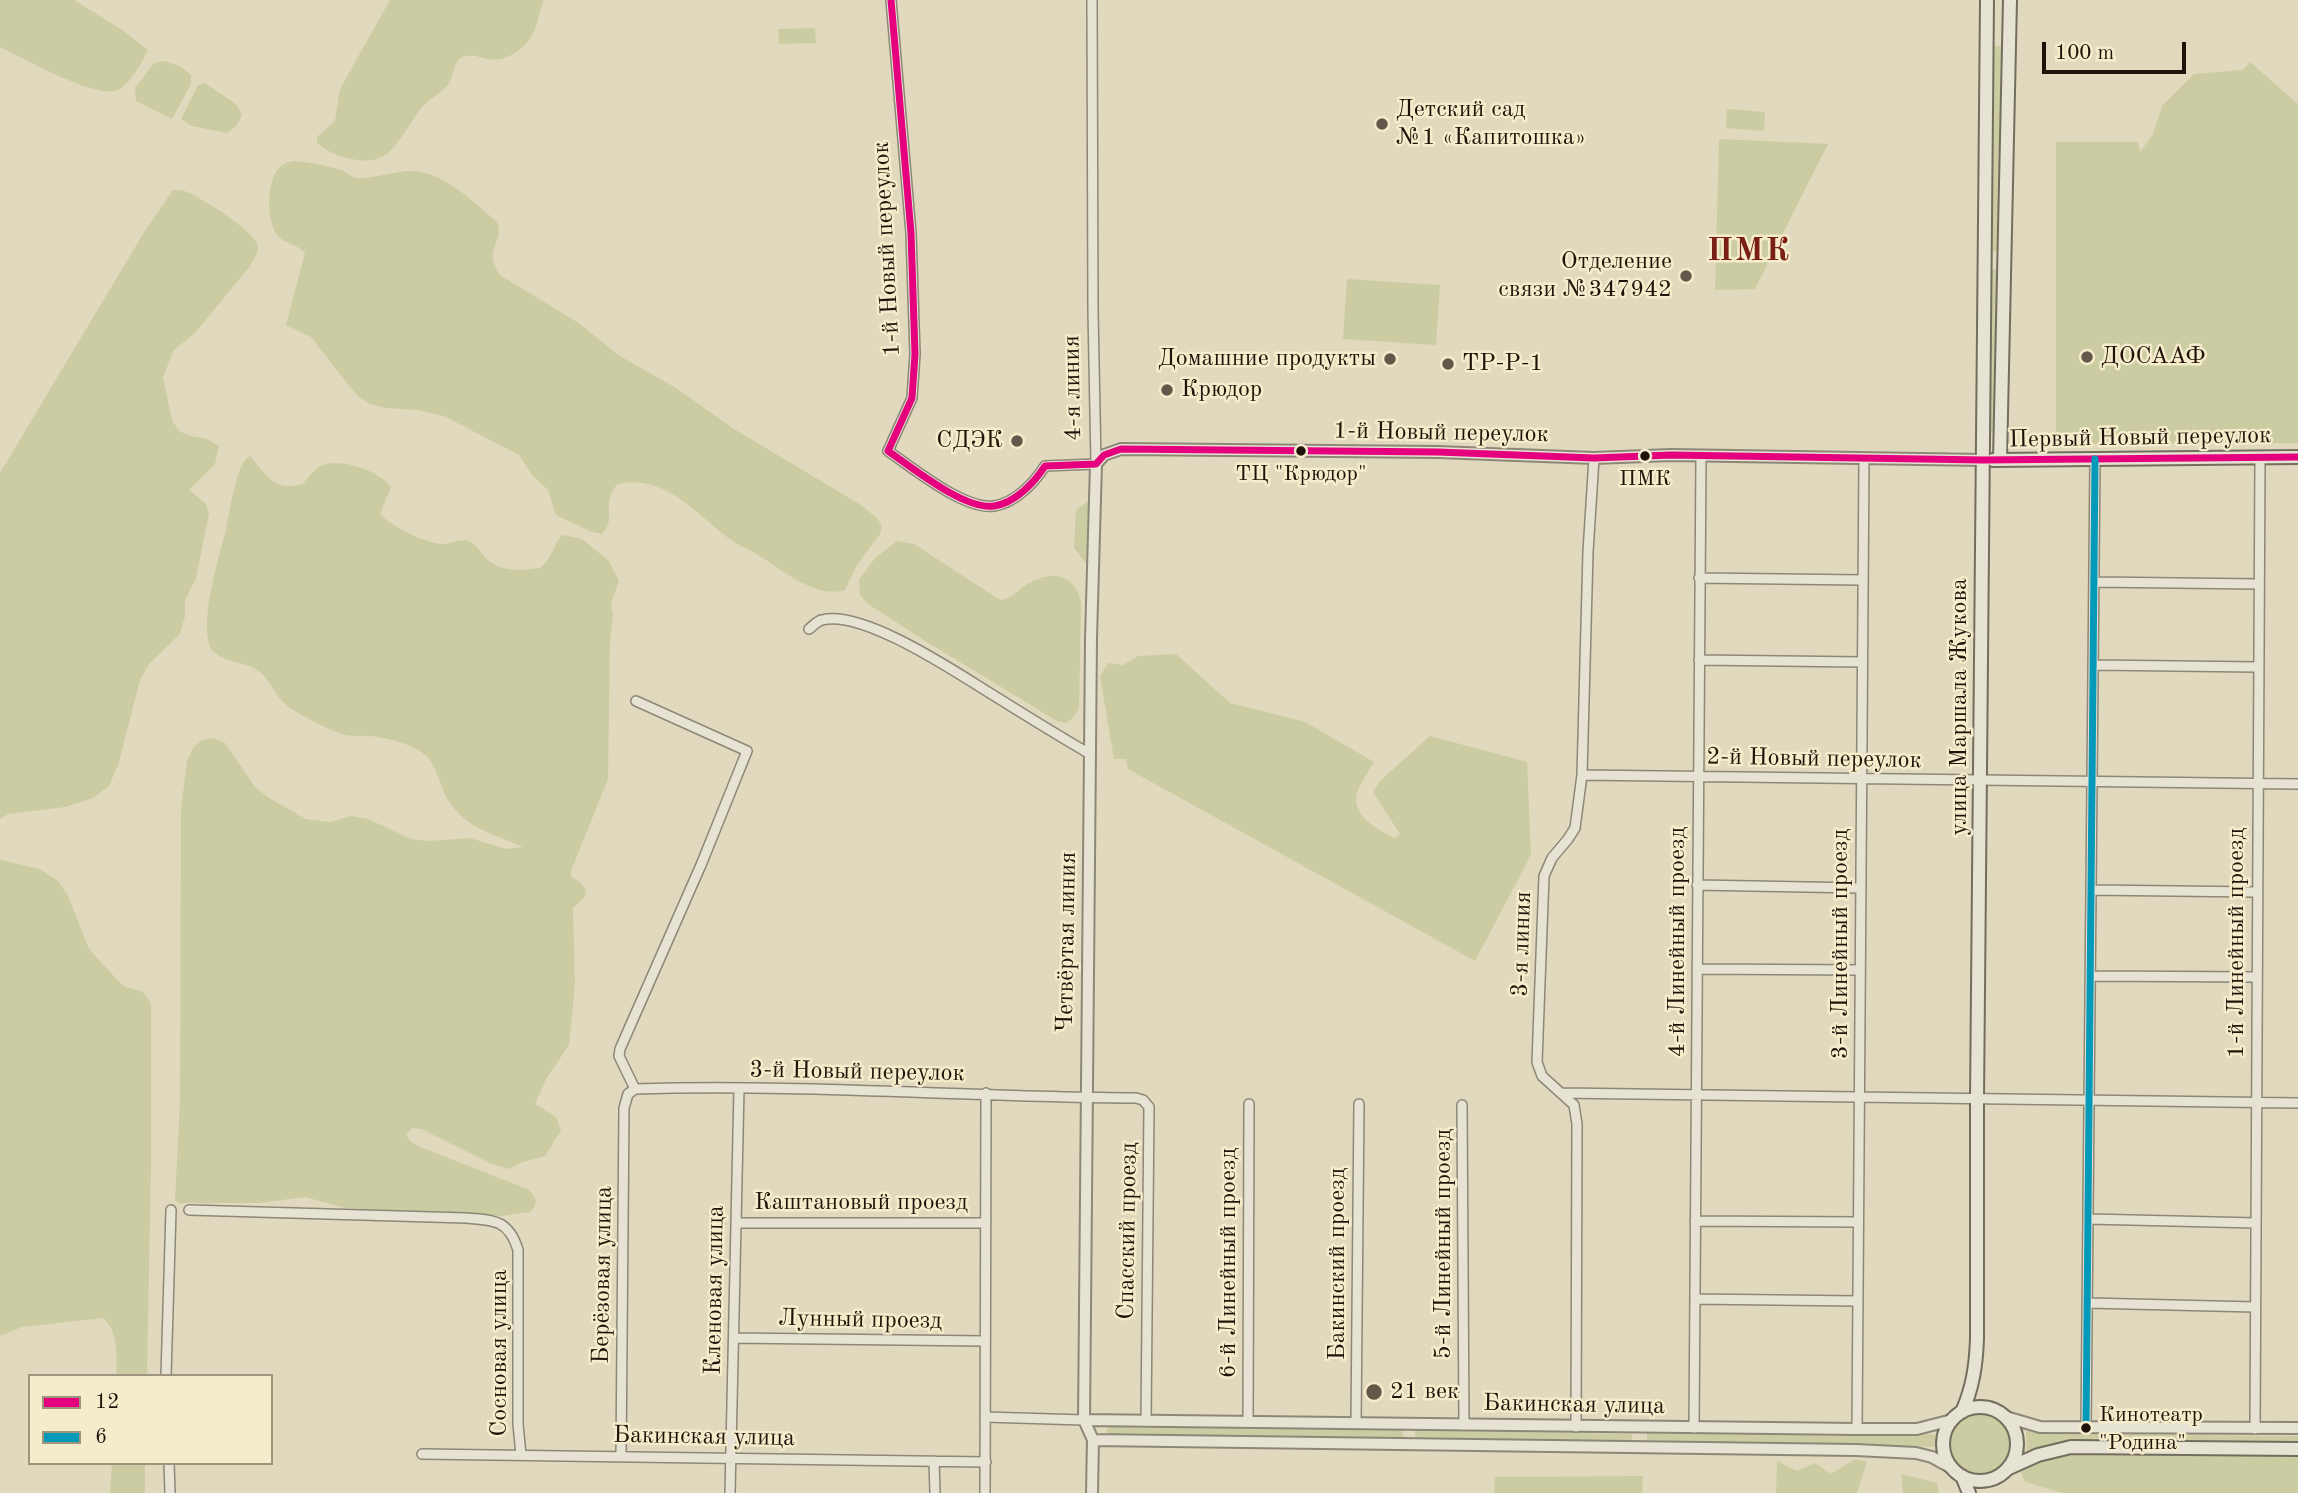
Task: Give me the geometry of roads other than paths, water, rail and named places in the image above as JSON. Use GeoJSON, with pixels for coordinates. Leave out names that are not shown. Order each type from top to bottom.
{"type":"FeatureCollection","features":[{"type":"Feature","properties":{"kind":"main road","name":"улица Маршала Жукова"},"geometry":{"type":"LineString","coordinates":[[1957,1416],[1971,1391],[1976,1364],[1987,0]]}},
{"type":"Feature","properties":{"kind":"main road"},"geometry":{"type":"LineString","coordinates":[[2000,460],[2010,0]]}},
{"type":"Feature","properties":{"kind":"main road"},"geometry":{"type":"LineString","coordinates":[[1987,24],[2011,24]]}},
{"type":"Feature","properties":{"kind":"main road"},"geometry":{"type":"LineString","coordinates":[[1984,259],[2005,260]]}},
{"type":"Feature","properties":{"kind":"main road","name":"Первый Новый переулок"},"geometry":{"type":"LineString","coordinates":[[1983,460],[2298,457]]}},
{"type":"Feature","properties":{"kind":"main road"},"geometry":{"type":"LineString","coordinates":[[1969,1493],[1946,1456],[1944,1444],[1946,1431],[1957,1416],[1974,1407],[1987,1407],[1999,1412],[2006,1417],[2015,1431],[2015,1456],[1991,1493]]}},
{"type":"Feature","properties":{"kind":"main road"},"geometry":{"type":"LineString","coordinates":[[1957,1472],[1974,1480],[1987,1480],[2038,1454],[2071,1447],[2298,1450]]}},
{"type":"Feature","properties":{"kind":"street","name":"1-й Новый переулок"},"geometry":{"type":"LineString","coordinates":[[891,0],[911,233],[915,354],[912,398],[888,451],[959,498],[979,505],[995,506],[1011,500],[1028,488],[1045,466],[1096,464],[1104,455],[1121,449],[1438,452],[1594,458],[1701,456],[1983,460]]}},
{"type":"Feature","properties":{"kind":"street","name":"4-я линия"},"geometry":{"type":"LineString","coordinates":[[1092,0],[1096,464]]}},
{"type":"Feature","properties":{"kind":"street","name":"4-й Линейный проезд"},"geometry":{"type":"LineString","coordinates":[[1694,1428],[1701,456]]}},
{"type":"Feature","properties":{"kind":"street","name":"1-й Линейный проезд"},"geometry":{"type":"LineString","coordinates":[[2255,1429],[2260,457]]}},
{"type":"Feature","properties":{"kind":"street","name":"3-я линия"},"geometry":{"type":"LineString","coordinates":[[1576,1427],[1577,1124],[1574,1105],[1542,1076],[1537,1062],[1544,876],[1552,858],[1575,828],[1582,775],[1588,552],[1594,458]]}},
{"type":"Feature","properties":{"kind":"street","name":"3-й Линейный проезд"},"geometry":{"type":"LineString","coordinates":[[1857,1429],[1864,458]]}},
{"type":"Feature","properties":{"kind":"street"},"geometry":{"type":"LineString","coordinates":[[2086,1428],[2095,459]]}},
{"type":"Feature","properties":{"kind":"street","name":"Четвёртая линия"},"geometry":{"type":"LineString","coordinates":[[1084,1420],[1090,754],[1096,464]]}},
{"type":"Feature","properties":{"kind":"street"},"geometry":{"type":"LineString","coordinates":[[1699,578],[1862,580]]}},
{"type":"Feature","properties":{"kind":"street"},"geometry":{"type":"LineString","coordinates":[[2095,582],[2258,584]]}},
{"type":"Feature","properties":{"kind":"street"},"geometry":{"type":"LineString","coordinates":[[809,629],[820,620],[832,619],[882,632],[929,656],[1090,754]]}},
{"type":"Feature","properties":{"kind":"street"},"geometry":{"type":"LineString","coordinates":[[1699,660],[1862,662]]}},
{"type":"Feature","properties":{"kind":"street"},"geometry":{"type":"LineString","coordinates":[[2094,665],[2257,667]]}},
{"type":"Feature","properties":{"kind":"street"},"geometry":{"type":"LineString","coordinates":[[632,1091],[620,1049],[701,865],[747,751],[636,701]]}},
{"type":"Feature","properties":{"kind":"street","name":"2-й Новый переулок"},"geometry":{"type":"LineString","coordinates":[[1582,775],[2298,784]]}},
{"type":"Feature","properties":{"kind":"street"},"geometry":{"type":"LineString","coordinates":[[1697,885],[1860,888]]}},
{"type":"Feature","properties":{"kind":"street"},"geometry":{"type":"LineString","coordinates":[[2092,890],[2256,891]]}},
{"type":"Feature","properties":{"kind":"street"},"geometry":{"type":"LineString","coordinates":[[1697,969],[1860,970]]}},
{"type":"Feature","properties":{"kind":"street"},"geometry":{"type":"LineString","coordinates":[[2091,976],[2256,977]]}},
{"type":"Feature","properties":{"kind":"street","name":"3-й Новый переулок"},"geometry":{"type":"LineString","coordinates":[[632,1091],[699,1087],[986,1093],[1087,1098]]}},
{"type":"Feature","properties":{"kind":"street","name":"Кленовая улица"},"geometry":{"type":"LineString","coordinates":[[730,1493],[739,1089]]}},
{"type":"Feature","properties":{"kind":"street","name":"Берёзовая улица"},"geometry":{"type":"LineString","coordinates":[[621,1457],[624,1108],[632,1091]]}},
{"type":"Feature","properties":{"kind":"street"},"geometry":{"type":"LineString","coordinates":[[985,1493],[986,1093]]}},
{"type":"Feature","properties":{"kind":"street"},"geometry":{"type":"LineString","coordinates":[[1562,1093],[2298,1103]]}},
{"type":"Feature","properties":{"kind":"street","name":"Спасский проезд"},"geometry":{"type":"LineString","coordinates":[[1087,1098],[1136,1098],[1143,1100],[1149,1108],[1146,1421]]}},
{"type":"Feature","properties":{"kind":"street","name":"6-й Линейный проезд"},"geometry":{"type":"LineString","coordinates":[[1248,1422],[1249,1104]]}},
{"type":"Feature","properties":{"kind":"street","name":"Бакинский проезд"},"geometry":{"type":"LineString","coordinates":[[1356,1423],[1359,1104]]}},
{"type":"Feature","properties":{"kind":"street","name":"5-й Линейный проезд"},"geometry":{"type":"LineString","coordinates":[[1462,1105],[1464,1425]]}},
{"type":"Feature","properties":{"kind":"street"},"geometry":{"type":"LineString","coordinates":[[166,1374],[171,1210]]}},
{"type":"Feature","properties":{"kind":"street","name":"Сосновая улица"},"geometry":{"type":"LineString","coordinates":[[189,1210],[353,1213],[491,1220],[508,1228],[514,1236],[518,1250],[518,1424],[521,1455]]}},
{"type":"Feature","properties":{"kind":"street"},"geometry":{"type":"LineString","coordinates":[[2089,1219],[2256,1223]]}},
{"type":"Feature","properties":{"kind":"street"},"geometry":{"type":"LineString","coordinates":[[1695,1221],[1858,1222]]}},
{"type":"Feature","properties":{"kind":"street","name":"Каштановый проезд"},"geometry":{"type":"LineString","coordinates":[[736,1223],[986,1223]]}},
{"type":"Feature","properties":{"kind":"street"},"geometry":{"type":"LineString","coordinates":[[1695,1299],[1857,1301]]}},
{"type":"Feature","properties":{"kind":"street"},"geometry":{"type":"LineString","coordinates":[[2088,1303],[2255,1307]]}},
{"type":"Feature","properties":{"kind":"street","name":"Лунный проезд"},"geometry":{"type":"LineString","coordinates":[[734,1338],[985,1341]]}},
{"type":"Feature","properties":{"kind":"street","name":"Бакинская улица"},"geometry":{"type":"LineString","coordinates":[[985,1417],[1637,1428],[1917,1429],[1957,1416]]}},
{"type":"Feature","properties":{"kind":"street"},"geometry":{"type":"LineString","coordinates":[[2006,1417],[2040,1427],[2298,1428]]}},
{"type":"Feature","properties":{"kind":"street"},"geometry":{"type":"LineString","coordinates":[[1084,1420],[1093,1440],[1092,1493]]}},
{"type":"Feature","properties":{"kind":"street"},"geometry":{"type":"LineString","coordinates":[[1408,1424],[1408,1444]]}},
{"type":"Feature","properties":{"kind":"street"},"geometry":{"type":"LineString","coordinates":[[1637,1428],[1637,1448]]}},
{"type":"Feature","properties":{"kind":"street","name":"Бакинская улица"},"geometry":{"type":"LineString","coordinates":[[1093,1440],[1856,1450],[1916,1453],[1932,1457],[1957,1472]]}},
{"type":"Feature","properties":{"kind":"street","name":"Бакинская улица"},"geometry":{"type":"LineString","coordinates":[[422,1454],[986,1462]]}},
{"type":"Feature","properties":{"kind":"street"},"geometry":{"type":"LineString","coordinates":[[934,1461],[935,1493]]}},
{"type":"Feature","properties":{"kind":"street"},"geometry":{"type":"LineString","coordinates":[[169,1465],[170,1493]]}},
{"type":"Feature","properties":{"kind":"place","name":"Детский сад №1 «Капитошка»"},"geometry":{"type":"Point","coordinates":[1382,124]}},
{"type":"Feature","properties":{"kind":"place","name":"Отделение связи №347942"},"geometry":{"type":"Point","coordinates":[1686,276]}},
{"type":"Feature","properties":{"kind":"place","name":"ДОСААФ"},"geometry":{"type":"Point","coordinates":[2087,357]}},
{"type":"Feature","properties":{"kind":"place","name":"Домашние продукты"},"geometry":{"type":"Point","coordinates":[1390,359]}},
{"type":"Feature","properties":{"kind":"place","name":"ТР-Р-1"},"geometry":{"type":"Point","coordinates":[1448,364]}},
{"type":"Feature","properties":{"kind":"place","name":"Крюдор"},"geometry":{"type":"Point","coordinates":[1167,390]}},
{"type":"Feature","properties":{"kind":"place","name":"СДЭК"},"geometry":{"type":"Point","coordinates":[1017,441]}},
{"type":"Feature","properties":{"kind":"place","name":"ТЦ \"Крюдор\""},"geometry":{"type":"Point","coordinates":[1301,451]}},
{"type":"Feature","properties":{"kind":"place","name":"ПМК"},"geometry":{"type":"Point","coordinates":[1645,456]}},
{"type":"Feature","properties":{"kind":"place","name":"21 век"},"geometry":{"type":"Point","coordinates":[1374,1392]}},
{"type":"Feature","properties":{"kind":"place","name":"Кинотеатр \"Родина\""},"geometry":{"type":"Point","coordinates":[2086,1428]}},
{"type":"Feature","properties":{"kind":"district","name":"ПМК"},"geometry":{"type":"Point","coordinates":[1749,252]}}]}
